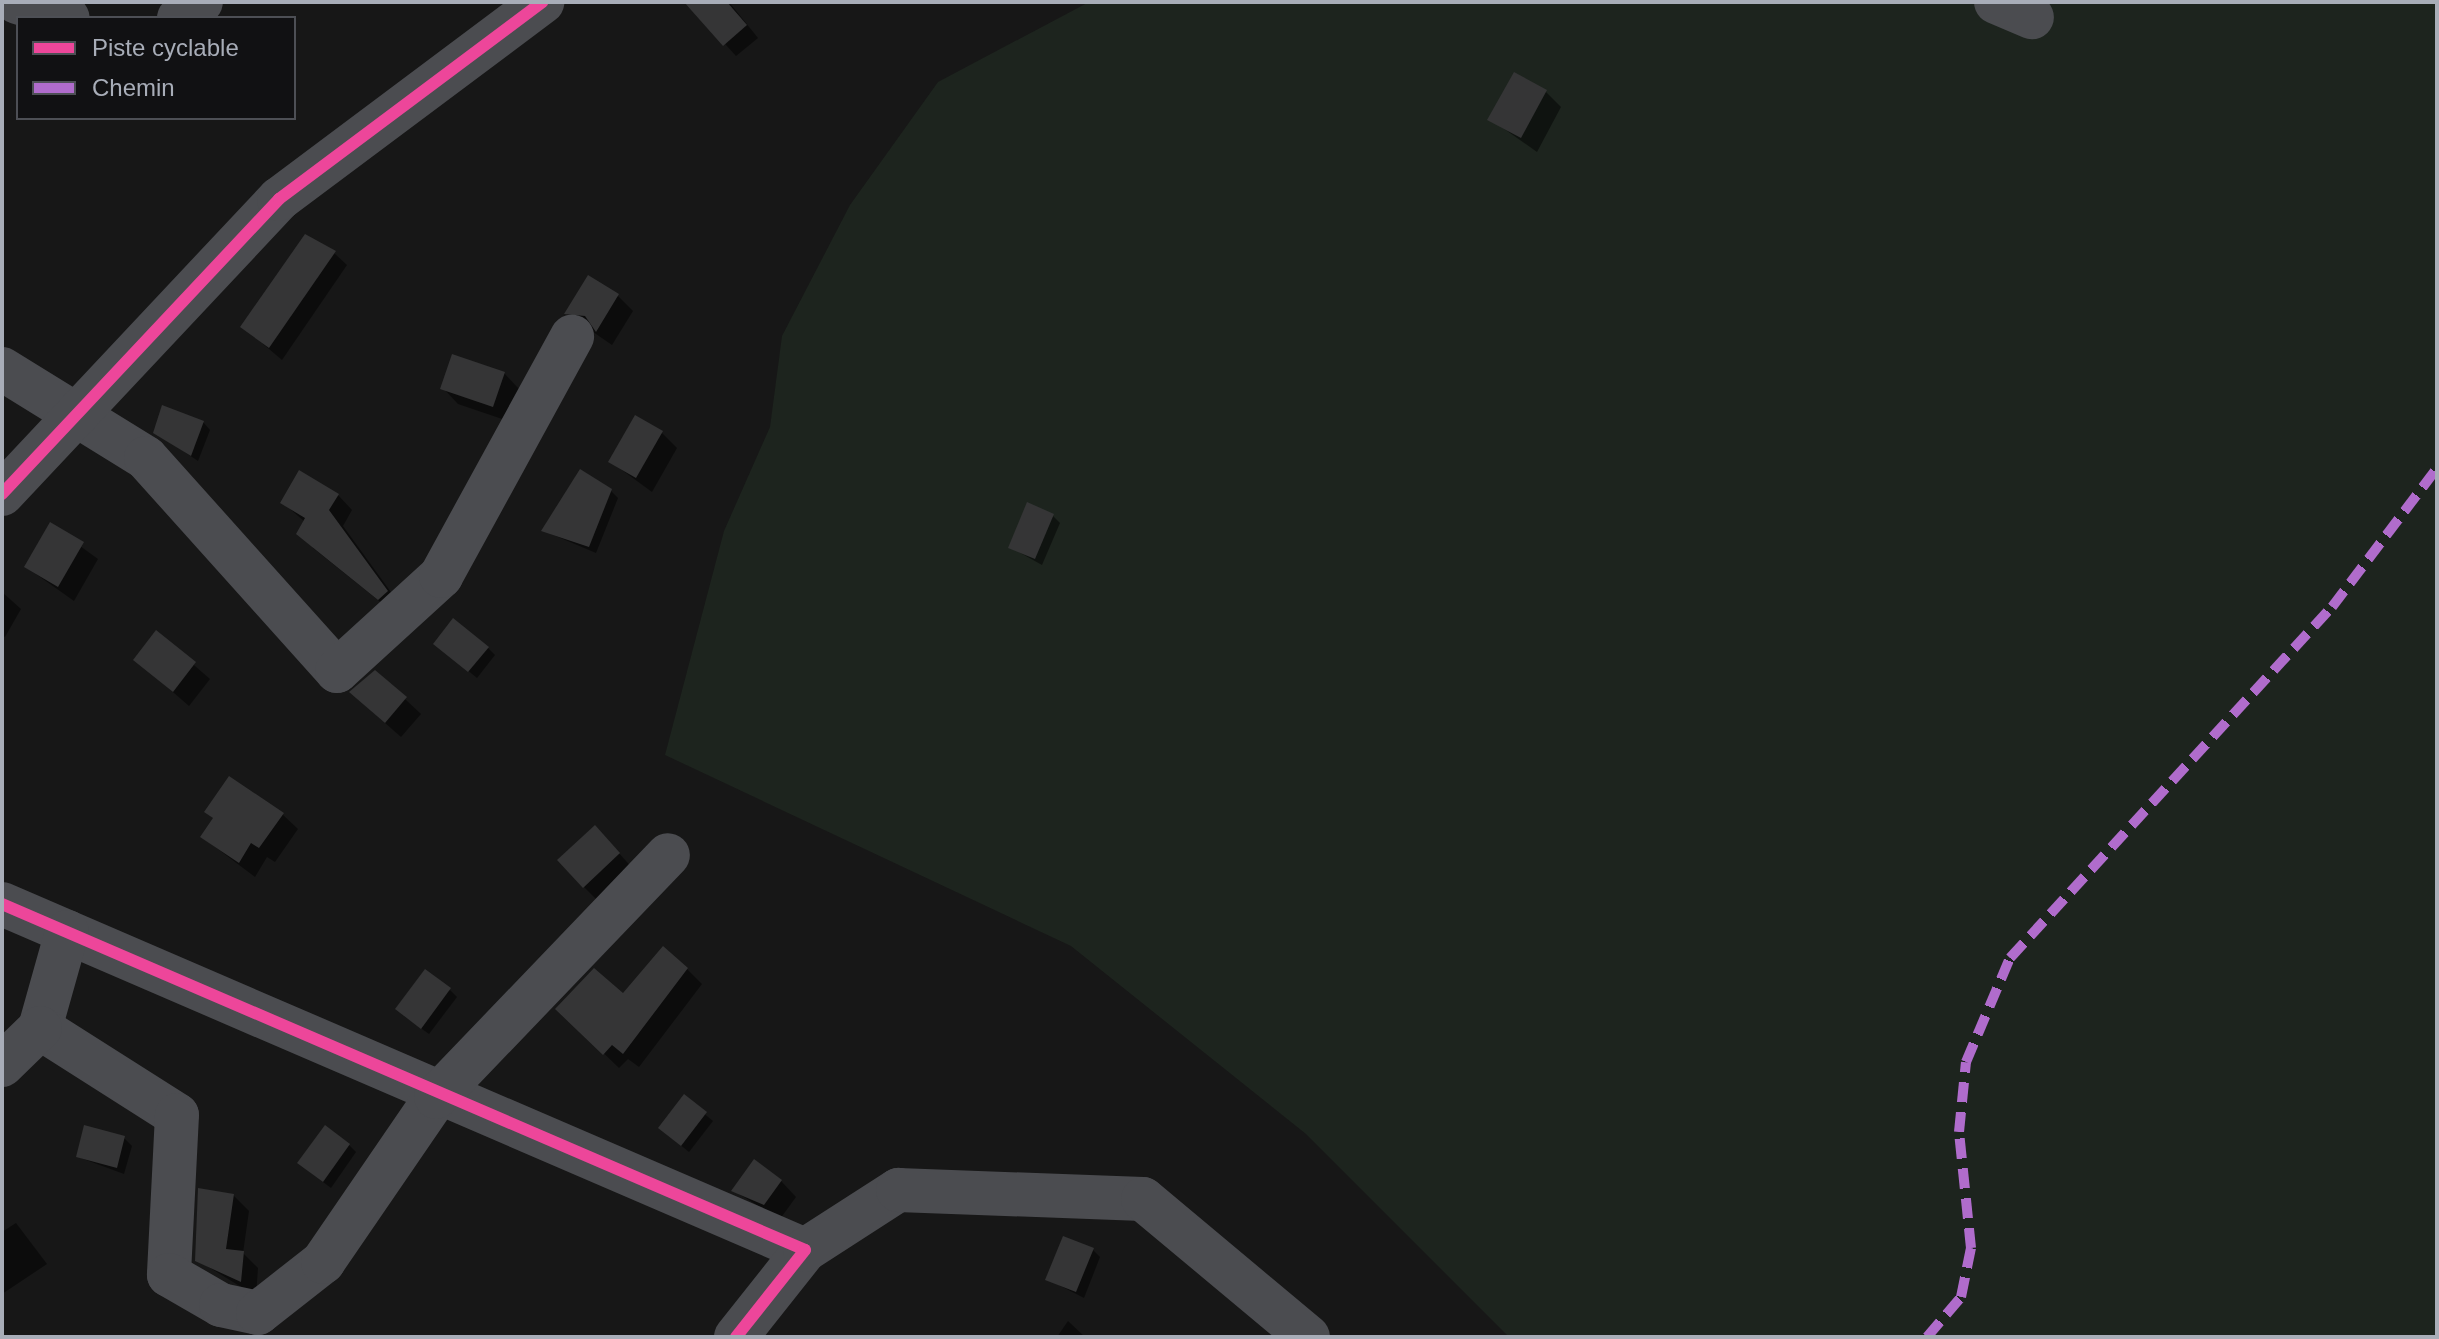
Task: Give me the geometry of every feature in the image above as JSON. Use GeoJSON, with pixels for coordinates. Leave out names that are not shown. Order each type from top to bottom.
{"type":"FeatureCollection","features":[{"type":"Feature","properties":{"kind":"street"},"geometry":{"type":"LineString","coordinates":[[2,16],[16,2],[62,16]]}},
{"type":"Feature","properties":{"kind":"street"},"geometry":{"type":"LineString","coordinates":[[182,16],[201,2]]}},
{"type":"Feature","properties":{"kind":"street"},"geometry":{"type":"LineString","coordinates":[[2,494],[80,416],[279,199],[530,4]]}},
{"type":"Feature","properties":{"kind":"street"},"geometry":{"type":"LineString","coordinates":[[2,369],[146,458],[337,671],[441,576],[572,337]]}},
{"type":"Feature","properties":{"kind":"street"},"geometry":{"type":"LineString","coordinates":[[40,1028],[177,1115],[169,1275],[221,1305],[258,1313],[323,1262],[436,1097],[668,855]]}},
{"type":"Feature","properties":{"kind":"street"},"geometry":{"type":"LineString","coordinates":[[2,904],[436,1097],[805,1250]]}},
{"type":"Feature","properties":{"kind":"street"},"geometry":{"type":"LineString","coordinates":[[2,1065],[40,1028],[67,932]]}},
{"type":"Feature","properties":{"kind":"street"},"geometry":{"type":"LineString","coordinates":[[736,1337],[805,1250],[898,1190],[1143,1199],[1308,1337]]}},
{"type":"Feature","properties":{"kind":"shaded area"},"geometry":{"type":"Polygon","coordinates":[[[1089,2],[2437,2],[2437,1337],[1509,1337],[1306,1134],[1071,946],[665,755],[724,531],[770,427],[782,336],[850,205],[938,82],[1089,2]]]}},
{"type":"Feature","properties":{"kind":"building"},"geometry":{"type":"Polygon","coordinates":[[[684,2],[727,2],[747,25],[723,46],[684,2]]]}},
{"type":"Feature","properties":{"kind":"building"},"geometry":{"type":"Polygon","coordinates":[[[1514,72],[1547,90],[1521,138],[1487,120],[1514,72]]]}},
{"type":"Feature","properties":{"kind":"building"},"geometry":{"type":"Polygon","coordinates":[[[305,234],[336,251],[269,348],[240,327],[305,234]]]}},
{"type":"Feature","properties":{"kind":"building"},"geometry":{"type":"Polygon","coordinates":[[[588,275],[619,294],[596,332],[585,316],[564,314],[588,275]]]}},
{"type":"Feature","properties":{"kind":"building"},"geometry":{"type":"Polygon","coordinates":[[[452,354],[505,372],[493,407],[440,389],[452,354]]]}},
{"type":"Feature","properties":{"kind":"building"},"geometry":{"type":"Polygon","coordinates":[[[162,405],[204,421],[191,456],[153,433],[162,405]]]}},
{"type":"Feature","properties":{"kind":"building"},"geometry":{"type":"Polygon","coordinates":[[[635,415],[663,431],[636,478],[608,462],[635,415]]]}},
{"type":"Feature","properties":{"kind":"building"},"geometry":{"type":"Polygon","coordinates":[[[580,469],[612,489],[589,547],[541,531],[580,469]]]}},
{"type":"Feature","properties":{"kind":"building"},"geometry":{"type":"Polygon","coordinates":[[[299,470],[339,494],[329,510],[388,591],[378,600],[296,534],[305,518],[280,503],[299,470]]]}},
{"type":"Feature","properties":{"kind":"building"},"geometry":{"type":"Polygon","coordinates":[[[1027,502],[1054,514],[1035,559],[1008,548],[1027,502]]]}},
{"type":"Feature","properties":{"kind":"building"},"geometry":{"type":"Polygon","coordinates":[[[50,522],[84,542],[58,587],[24,567],[50,522]]]}},
{"type":"Feature","properties":{"kind":"building"},"geometry":{"type":"Polygon","coordinates":[[[453,618],[489,647],[468,672],[433,644],[453,618]]]}},
{"type":"Feature","properties":{"kind":"building"},"geometry":{"type":"Polygon","coordinates":[[[156,630],[196,662],[173,692],[133,660],[156,630]]]}},
{"type":"Feature","properties":{"kind":"building"},"geometry":{"type":"Polygon","coordinates":[[[375,670],[407,697],[385,723],[349,692],[375,670]]]}},
{"type":"Feature","properties":{"kind":"building"},"geometry":{"type":"Polygon","coordinates":[[[229,776],[284,813],[259,848],[251,843],[239,863],[200,837],[213,818],[204,812],[229,776]]]}},
{"type":"Feature","properties":{"kind":"building"},"geometry":{"type":"Polygon","coordinates":[[[595,825],[620,853],[583,888],[557,860],[595,825]]]}},
{"type":"Feature","properties":{"kind":"building"},"geometry":{"type":"Polygon","coordinates":[[[663,946],[688,968],[623,1054],[612,1045],[603,1055],[555,1009],[594,968],[623,993],[663,946]]]}},
{"type":"Feature","properties":{"kind":"building"},"geometry":{"type":"Polygon","coordinates":[[[425,969],[451,988],[421,1029],[395,1009],[425,969]]]}},
{"type":"Feature","properties":{"kind":"building"},"geometry":{"type":"Polygon","coordinates":[[[684,1094],[707,1112],[681,1146],[658,1128],[684,1094]]]}},
{"type":"Feature","properties":{"kind":"building"},"geometry":{"type":"Polygon","coordinates":[[[84,1125],[125,1136],[117,1168],[76,1157],[84,1125]]]}},
{"type":"Feature","properties":{"kind":"building"},"geometry":{"type":"Polygon","coordinates":[[[325,1125],[350,1144],[323,1182],[297,1163],[325,1125]]]}},
{"type":"Feature","properties":{"kind":"building"},"geometry":{"type":"Polygon","coordinates":[[[754,1159],[782,1180],[764,1205],[731,1191],[754,1159]]]}},
{"type":"Feature","properties":{"kind":"building"},"geometry":{"type":"Polygon","coordinates":[[[198,1188],[234,1194],[226,1249],[244,1251],[241,1282],[195,1261],[198,1188]]]}},
{"type":"Feature","properties":{"kind":"building"},"geometry":{"type":"Polygon","coordinates":[[[1063,1236],[1094,1248],[1076,1292],[1045,1280],[1063,1236]]]}},
{"type":"Feature","properties":{"kind":"marked path"},"geometry":{"type":"LineString","coordinates":[[1927,1337],[1961,1297],[1971,1248],[1959,1132],[1966,1062],[2010,958],[2332,607],[2437,468]]}},
{"type":"Feature","properties":{"kind":"cycle path"},"geometry":{"type":"LineString","coordinates":[[2,494],[279,199],[542,2]]}},
{"type":"Feature","properties":{"kind":"cycle path"},"geometry":{"type":"LineString","coordinates":[[2,904],[805,1250],[736,1337]]}}]}
